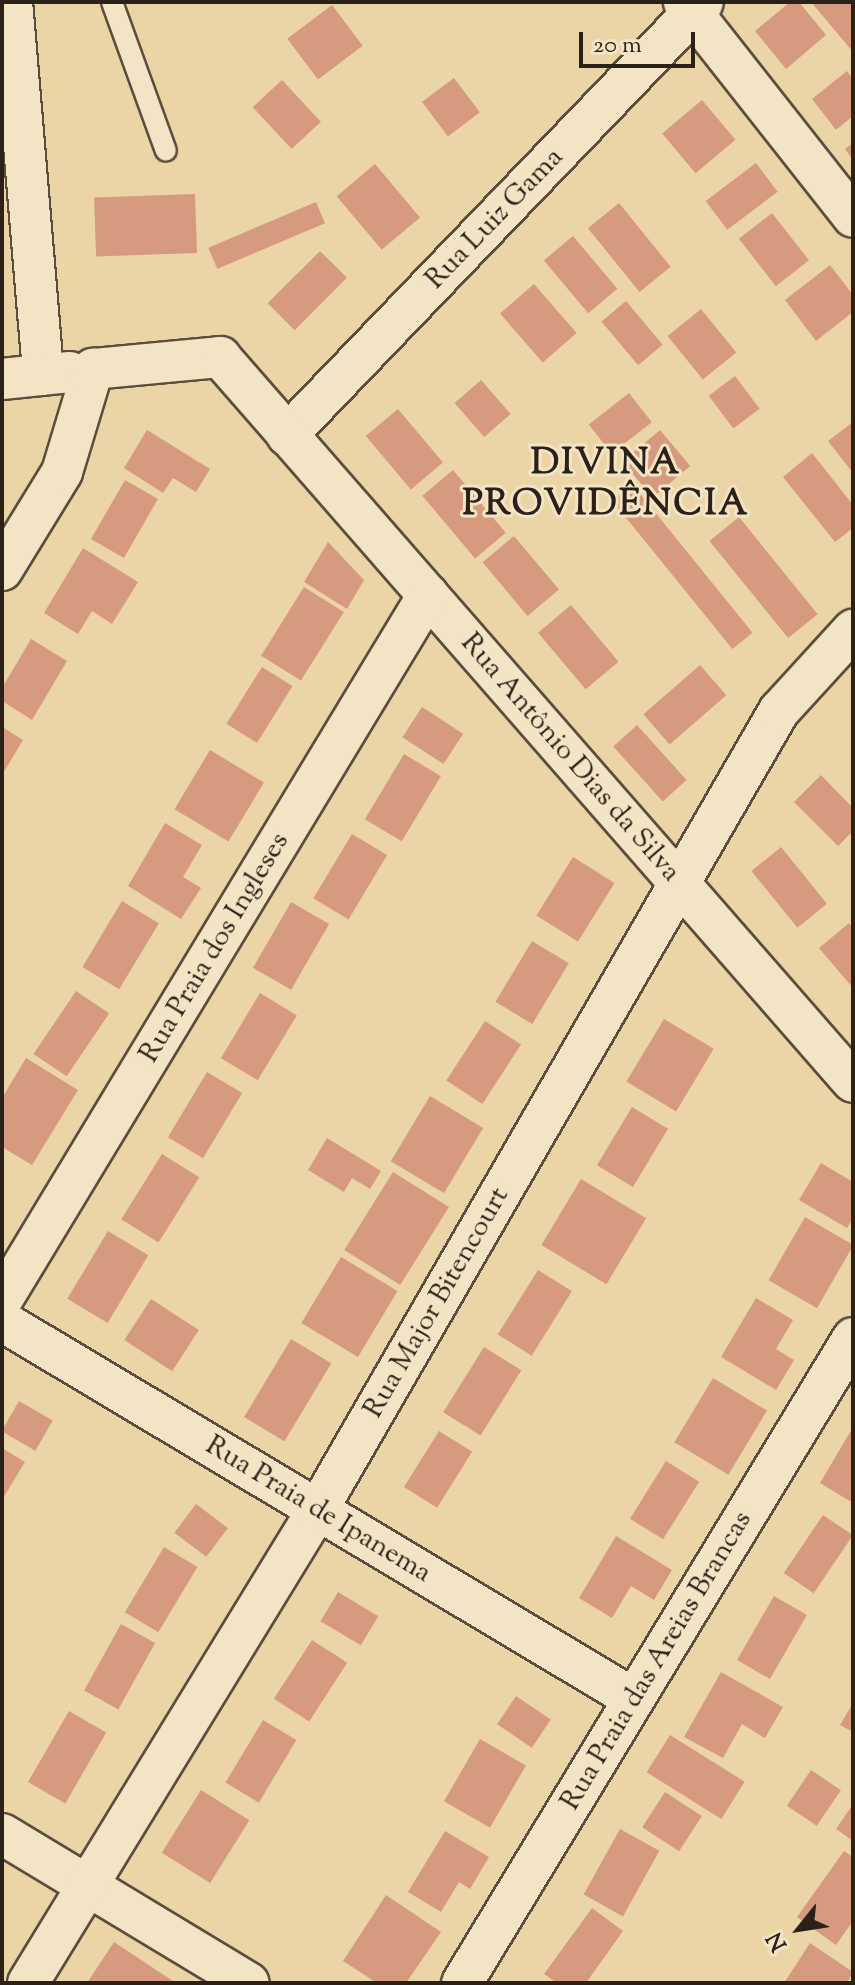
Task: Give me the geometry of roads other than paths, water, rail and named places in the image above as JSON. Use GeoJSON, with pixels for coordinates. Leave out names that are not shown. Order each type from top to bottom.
{"type":"FeatureCollection","features":[{"type":"Feature","properties":{"kind":"street"},"geometry":{"type":"LineString","coordinates":[[12,2],[43,375]]}},
{"type":"Feature","properties":{"kind":"street"},"geometry":{"type":"LineString","coordinates":[[693,6],[853,217]]}},
{"type":"Feature","properties":{"kind":"street","name":"Rua Luiz Gama"},"geometry":{"type":"LineString","coordinates":[[287,435],[693,6]]}},
{"type":"Feature","properties":{"kind":"street","name":"Rua Antônio Dias da Silva"},"geometry":{"type":"LineString","coordinates":[[93,369],[220,357],[853,1082]]}},
{"type":"Feature","properties":{"kind":"street"},"geometry":{"type":"LineString","coordinates":[[2,379],[93,369],[62,472],[2,570]]}},
{"type":"Feature","properties":{"kind":"street","name":"Rua Praia dos Ingleses"},"geometry":{"type":"LineString","coordinates":[[2,1300],[428,595]]}},
{"type":"Feature","properties":{"kind":"street","name":"Rua Major Bitencourt"},"geometry":{"type":"LineString","coordinates":[[28,1983],[318,1509],[779,711],[853,630]]}},
{"type":"Feature","properties":{"kind":"street","name":"Rua Praia de Ipanema"},"geometry":{"type":"LineString","coordinates":[[2,1321],[634,1699]]}},
{"type":"Feature","properties":{"kind":"street","name":"Rua Praia das Areias Brancas"},"geometry":{"type":"LineString","coordinates":[[462,1983],[853,1338]]}},
{"type":"Feature","properties":{"kind":"street"},"geometry":{"type":"LineString","coordinates":[[2,1834],[249,1983]]}},
{"type":"Feature","properties":{"kind":"lane"},"geometry":{"type":"LineString","coordinates":[[112,2],[166,151]]}},
{"type":"Feature","properties":{"kind":"district","name":"DIVINA PROVIDÊNCIA"},"geometry":{"type":"Point","coordinates":[606,484]}}]}
